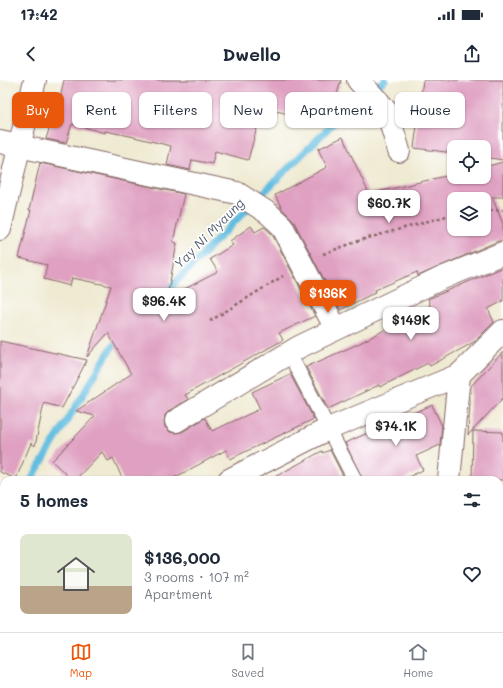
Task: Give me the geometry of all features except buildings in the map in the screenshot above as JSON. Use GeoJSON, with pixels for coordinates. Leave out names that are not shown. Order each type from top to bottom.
{"type":"FeatureCollection","features":[{"type":"Feature","properties":{"kind":"street"},"geometry":{"type":"LineString","coordinates":[[0,229],[9,144],[35,80]]}},
{"type":"Feature","properties":{"kind":"street"},"geometry":{"type":"LineString","coordinates":[[358,80],[387,111],[399,151]]}},
{"type":"Feature","properties":{"kind":"street"},"geometry":{"type":"LineString","coordinates":[[9,144],[237,193],[268,213],[282,226],[336,329]]}},
{"type":"Feature","properties":{"kind":"street"},"geometry":{"type":"LineString","coordinates":[[176,421],[289,353],[440,279],[503,253]]}},
{"type":"Feature","properties":{"kind":"street"},"geometry":{"type":"LineString","coordinates":[[237,476],[328,429],[459,375],[503,331]]}},
{"type":"Feature","properties":{"kind":"street"},"geometry":{"type":"LineString","coordinates":[[449,476],[459,375]]}},
{"type":"Feature","properties":{"kind":"lane"},"geometry":{"type":"LineString","coordinates":[[289,353],[353,476]]}},
{"type":"Feature","properties":{"kind":"path"},"geometry":{"type":"LineString","coordinates":[[491,211],[503,210]]}},
{"type":"Feature","properties":{"kind":"path"},"geometry":{"type":"LineString","coordinates":[[210,321],[302,264],[327,252],[361,240],[447,216]]}},
{"type":"Feature","properties":{"kind":"waterway","name":"Yay Ni Myaung"},"geometry":{"type":"LineString","coordinates":[[163,295],[355,102],[385,80]]}},
{"type":"Feature","properties":{"kind":"waterway","name":"Yay Ni Myaung"},"geometry":{"type":"LineString","coordinates":[[33,476],[112,347],[121,338]]}}]}
